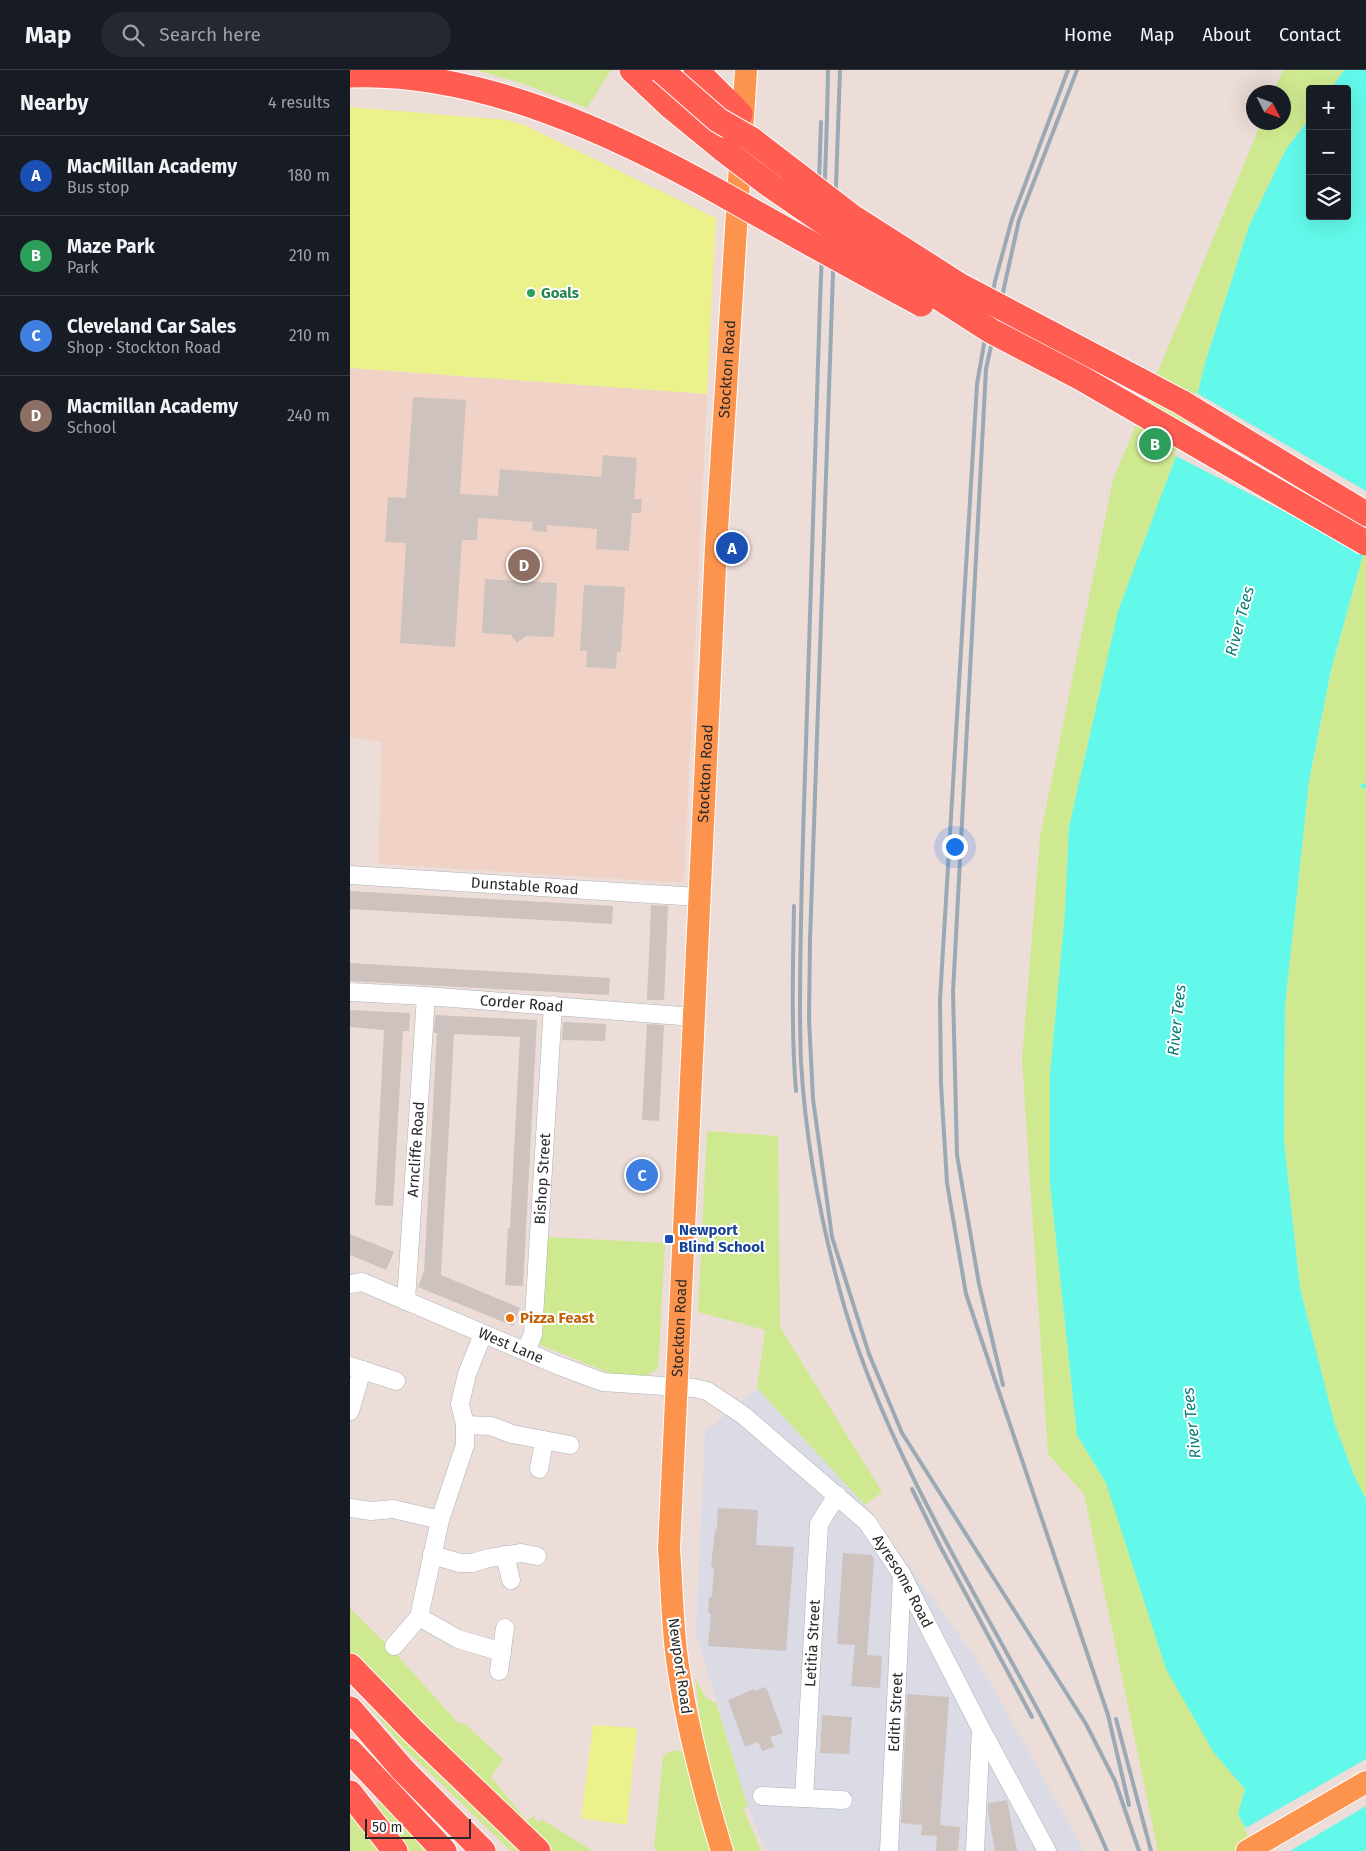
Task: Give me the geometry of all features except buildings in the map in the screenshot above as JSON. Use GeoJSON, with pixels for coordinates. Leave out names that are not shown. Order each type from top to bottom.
{"type":"FeatureCollection","features":[{"type":"Feature","properties":{"kind":"highway"},"geometry":{"type":"LineString","coordinates":[[632,70],[676,110],[772,186],[857,245],[991,331],[1081,378],[1366,543]]}},
{"type":"Feature","properties":{"kind":"highway"},"geometry":{"type":"LineString","coordinates":[[661,70],[718,120],[751,139],[851,216],[959,285],[1181,402],[1366,514]]}},
{"type":"Feature","properties":{"kind":"highway"},"geometry":{"type":"LineString","coordinates":[[696,70],[740,114],[751,139]]}},
{"type":"Feature","properties":{"kind":"highway"},"geometry":{"type":"LineString","coordinates":[[350,75],[368,71],[419,71],[471,79],[522,94],[625,139],[836,259],[928,308],[991,331]]}},
{"type":"Feature","properties":{"kind":"highway"},"geometry":{"type":"LineString","coordinates":[[350,1666],[538,1851]]}},
{"type":"Feature","properties":{"kind":"highway"},"geometry":{"type":"LineString","coordinates":[[350,1709],[403,1770],[483,1851]]}},
{"type":"Feature","properties":{"kind":"highway"},"geometry":{"type":"LineString","coordinates":[[350,1751],[444,1851]]}},
{"type":"Feature","properties":{"kind":"highway"},"geometry":{"type":"LineString","coordinates":[[350,1793],[395,1851]]}},
{"type":"Feature","properties":{"kind":"main road","name":"Stockton Road"},"geometry":{"type":"LineString","coordinates":[[671,1477],[677,1388],[698,897],[716,546],[746,70]]}},
{"type":"Feature","properties":{"kind":"main road","name":"Newport Road"},"geometry":{"type":"LineString","coordinates":[[671,1477],[669,1549],[677,1660],[690,1733],[709,1809],[722,1851]]}},
{"type":"Feature","properties":{"kind":"main road"},"geometry":{"type":"LineString","coordinates":[[1250,1850],[1366,1782]]}},
{"type":"Feature","properties":{"kind":"street","name":"Dunstable Road"},"geometry":{"type":"LineString","coordinates":[[350,875],[698,897]]}},
{"type":"Feature","properties":{"kind":"street","name":"Corder Road"},"geometry":{"type":"LineString","coordinates":[[350,992],[553,1005],[694,1017]]}},
{"type":"Feature","properties":{"kind":"street","name":"Arncliffe Road"},"geometry":{"type":"LineString","coordinates":[[406,1301],[426,996]]}},
{"type":"Feature","properties":{"kind":"street","name":"Bishop Street"},"geometry":{"type":"LineString","coordinates":[[526,1351],[533,1334],[553,1005]]}},
{"type":"Feature","properties":{"kind":"street","name":"West Lane"},"geometry":{"type":"LineString","coordinates":[[350,1284],[362,1282],[603,1382],[677,1388]]}},
{"type":"Feature","properties":{"kind":"street"},"geometry":{"type":"LineString","coordinates":[[394,1646],[419,1617],[440,1520],[465,1445],[465,1426],[460,1404],[467,1374],[484,1334]]}},
{"type":"Feature","properties":{"kind":"street"},"geometry":{"type":"LineString","coordinates":[[350,1411],[356,1368],[396,1381]]}},
{"type":"Feature","properties":{"kind":"street","name":"Ayresome Road"},"geometry":{"type":"LineString","coordinates":[[677,1388],[694,1388],[707,1391],[743,1415],[867,1522],[902,1575],[981,1729],[1047,1851]]}},
{"type":"Feature","properties":{"kind":"street"},"geometry":{"type":"LineString","coordinates":[[465,1426],[491,1426],[512,1434],[544,1442],[570,1445]]}},
{"type":"Feature","properties":{"kind":"street"},"geometry":{"type":"LineString","coordinates":[[539,1469],[544,1442]]}},
{"type":"Feature","properties":{"kind":"street","name":"Letitia Street"},"geometry":{"type":"LineString","coordinates":[[804,1798],[820,1524],[838,1495]]}},
{"type":"Feature","properties":{"kind":"street"},"geometry":{"type":"LineString","coordinates":[[350,1508],[371,1511],[393,1509],[440,1520]]}},
{"type":"Feature","properties":{"kind":"street"},"geometry":{"type":"LineString","coordinates":[[432,1555],[472,1563],[521,1553],[537,1556]]}},
{"type":"Feature","properties":{"kind":"street"},"geometry":{"type":"LineString","coordinates":[[505,1555],[511,1580]]}},
{"type":"Feature","properties":{"kind":"street","name":"Edith Street"},"geometry":{"type":"LineString","coordinates":[[889,1851],[902,1575]]}},
{"type":"Feature","properties":{"kind":"street"},"geometry":{"type":"LineString","coordinates":[[419,1617],[458,1639],[502,1652]]}},
{"type":"Feature","properties":{"kind":"street"},"geometry":{"type":"LineString","coordinates":[[499,1671],[505,1628]]}},
{"type":"Feature","properties":{"kind":"street"},"geometry":{"type":"LineString","coordinates":[[975,1851],[981,1729]]}},
{"type":"Feature","properties":{"kind":"street"},"geometry":{"type":"LineString","coordinates":[[762,1796],[843,1800]]}},
{"type":"Feature","properties":{"kind":"shaded area"},"geometry":{"type":"Polygon","coordinates":[[[350,368],[707,394],[684,883],[378,864],[382,742],[350,737],[350,368]]]}},
{"type":"Feature","properties":{"kind":"shaded area"},"geometry":{"type":"Polygon","coordinates":[[[757,1388],[865,1505],[978,1661],[1084,1851],[766,1851],[748,1807],[696,1633],[705,1432],[757,1388]]]}},
{"type":"Feature","properties":{"kind":"green space"},"geometry":{"type":"Polygon","coordinates":[[[476,70],[611,70],[587,108],[524,84],[476,70]]]}},
{"type":"Feature","properties":{"kind":"green space"},"geometry":{"type":"Polygon","coordinates":[[[1283,70],[1344,70],[1334,85],[1306,85],[1306,123],[1286,149],[1249,226],[1205,363],[1194,408],[1118,612],[1069,827],[1065,911],[1050,1075],[1050,1184],[1077,1435],[1106,1483],[1214,1753],[1245,1789],[1238,1814],[1258,1851],[1158,1851],[1084,1494],[1048,1454],[1022,1060],[1040,837],[1113,480],[1258,130],[1291,130],[1291,85],[1276,85],[1283,70]]]}},
{"type":"Feature","properties":{"kind":"green space","name":"Goals"},"geometry":{"type":"Polygon","coordinates":[[[350,107],[507,120],[524,125],[716,218],[707,394],[350,368],[350,107]]]}},
{"type":"Feature","properties":{"kind":"green space"},"geometry":{"type":"Polygon","coordinates":[[[1366,544],[1366,1499],[1354,1475],[1335,1425],[1300,1288],[1284,1141],[1285,1006],[1309,781],[1331,670],[1366,544]]]}},
{"type":"Feature","properties":{"kind":"green space"},"geometry":{"type":"Polygon","coordinates":[[[707,1131],[778,1136],[780,1327],[882,1492],[865,1505],[757,1388],[765,1330],[698,1312],[707,1131]]]}},
{"type":"Feature","properties":{"kind":"green space"},"geometry":{"type":"Polygon","coordinates":[[[548,1237],[665,1243],[658,1369],[632,1382],[540,1345],[548,1237]]]}},
{"type":"Feature","properties":{"kind":"green space"},"geometry":{"type":"Polygon","coordinates":[[[350,1608],[398,1656],[458,1723],[465,1724],[503,1759],[491,1777],[527,1821],[533,1816],[538,1823],[541,1819],[593,1851],[546,1851],[350,1657],[350,1608]]]}},
{"type":"Feature","properties":{"kind":"green space"},"geometry":{"type":"Polygon","coordinates":[[[695,1678],[706,1698],[716,1703],[748,1807],[743,1807],[761,1851],[729,1851],[707,1776],[695,1678]]]}},
{"type":"Feature","properties":{"kind":"green space"},"geometry":{"type":"Polygon","coordinates":[[[363,1695],[523,1851],[511,1851],[401,1745],[361,1696],[363,1695]]]}},
{"type":"Feature","properties":{"kind":"green space"},"geometry":{"type":"Polygon","coordinates":[[[593,1725],[637,1728],[627,1825],[581,1818],[593,1725]]]}},
{"type":"Feature","properties":{"kind":"green space"},"geometry":{"type":"Polygon","coordinates":[[[679,1750],[685,1754],[714,1851],[656,1851],[654,1848],[663,1757],[669,1752],[679,1750]]]}},
{"type":"Feature","properties":{"kind":"green space"},"geometry":{"type":"Polygon","coordinates":[[[381,1799],[429,1851],[408,1851],[376,1804],[381,1799]]]}},
{"type":"Feature","properties":{"kind":"green space"},"geometry":{"type":"Polygon","coordinates":[[[350,1800],[389,1851],[350,1851],[350,1800]]]}},
{"type":"Feature","properties":{"kind":"water","name":"River Tees"},"geometry":{"type":"Polygon","coordinates":[[[1344,70],[1366,70],[1366,544],[1331,670],[1309,781],[1285,1006],[1284,1141],[1300,1288],[1335,1425],[1354,1475],[1366,1499],[1366,1851],[1258,1851],[1238,1814],[1245,1789],[1214,1753],[1166,1669],[1106,1483],[1077,1435],[1050,1184],[1050,1075],[1065,911],[1069,827],[1118,611],[1194,408],[1205,363],[1249,226],[1286,149],[1306,123],[1306,220],[1351,220],[1351,85],[1334,85],[1344,70]]]}},
{"type":"Feature","properties":{"kind":"pier"},"geometry":{"type":"Polygon","coordinates":[[[1195,392],[1366,491],[1366,552],[1174,455],[1192,407],[1195,392]]]}},
{"type":"Feature","properties":{"kind":"pier"},"geometry":{"type":"Polygon","coordinates":[[[1366,1759],[1366,1806],[1290,1851],[1256,1851],[1244,1829],[1366,1759]]]}},
{"type":"Feature","properties":{"kind":"railway"},"geometry":{"type":"LineString","coordinates":[[828,70],[800,958],[801,1062],[811,1156],[822,1218],[845,1309],[870,1380],[899,1449],[968,1583],[1041,1716],[1107,1851]]}},
{"type":"Feature","properties":{"kind":"railway"},"geometry":{"type":"LineString","coordinates":[[840,70],[810,940],[809,1019],[813,1099],[832,1237],[869,1354],[902,1433],[1086,1724],[1115,1781],[1139,1851]]}},
{"type":"Feature","properties":{"kind":"railway"},"geometry":{"type":"LineString","coordinates":[[1068,70],[1012,219],[995,281],[977,384],[940,1000],[941,1084],[947,1183],[966,1294],[1108,1715],[1129,1805]]}},
{"type":"Feature","properties":{"kind":"railway"},"geometry":{"type":"LineString","coordinates":[[1003,1385],[979,1284],[957,1155],[953,992],[986,369],[1019,220],[1077,70]]}},
{"type":"Feature","properties":{"kind":"railway"},"geometry":{"type":"LineString","coordinates":[[819,181],[821,122]]}},
{"type":"Feature","properties":{"kind":"railway"},"geometry":{"type":"LineString","coordinates":[[794,906],[793,1022],[796,1091]]}},
{"type":"Feature","properties":{"kind":"railway"},"geometry":{"type":"LineString","coordinates":[[912,1489],[940,1546],[1032,1717]]}},
{"type":"Feature","properties":{"kind":"railway"},"geometry":{"type":"LineString","coordinates":[[1116,1719],[1151,1851]]}},
{"type":"Feature","properties":{"kind":"place","name":"Goals"},"geometry":{"type":"Point","coordinates":[531,293]}},
{"type":"Feature","properties":{"kind":"place","name":"Maze Park"},"geometry":{"type":"Point","coordinates":[1155,444]}},
{"type":"Feature","properties":{"kind":"place","name":"MacMillan Academy"},"geometry":{"type":"Point","coordinates":[732,548]}},
{"type":"Feature","properties":{"kind":"place","name":"Macmillan Academy"},"geometry":{"type":"Point","coordinates":[524,565]}},
{"type":"Feature","properties":{"kind":"place","name":"Cleveland Car Sales"},"geometry":{"type":"Point","coordinates":[642,1175]}},
{"type":"Feature","properties":{"kind":"place","name":"Newport Blind School"},"geometry":{"type":"Point","coordinates":[669,1239]}},
{"type":"Feature","properties":{"kind":"place","name":"Pizza Feast"},"geometry":{"type":"Point","coordinates":[510,1318]}}]}
